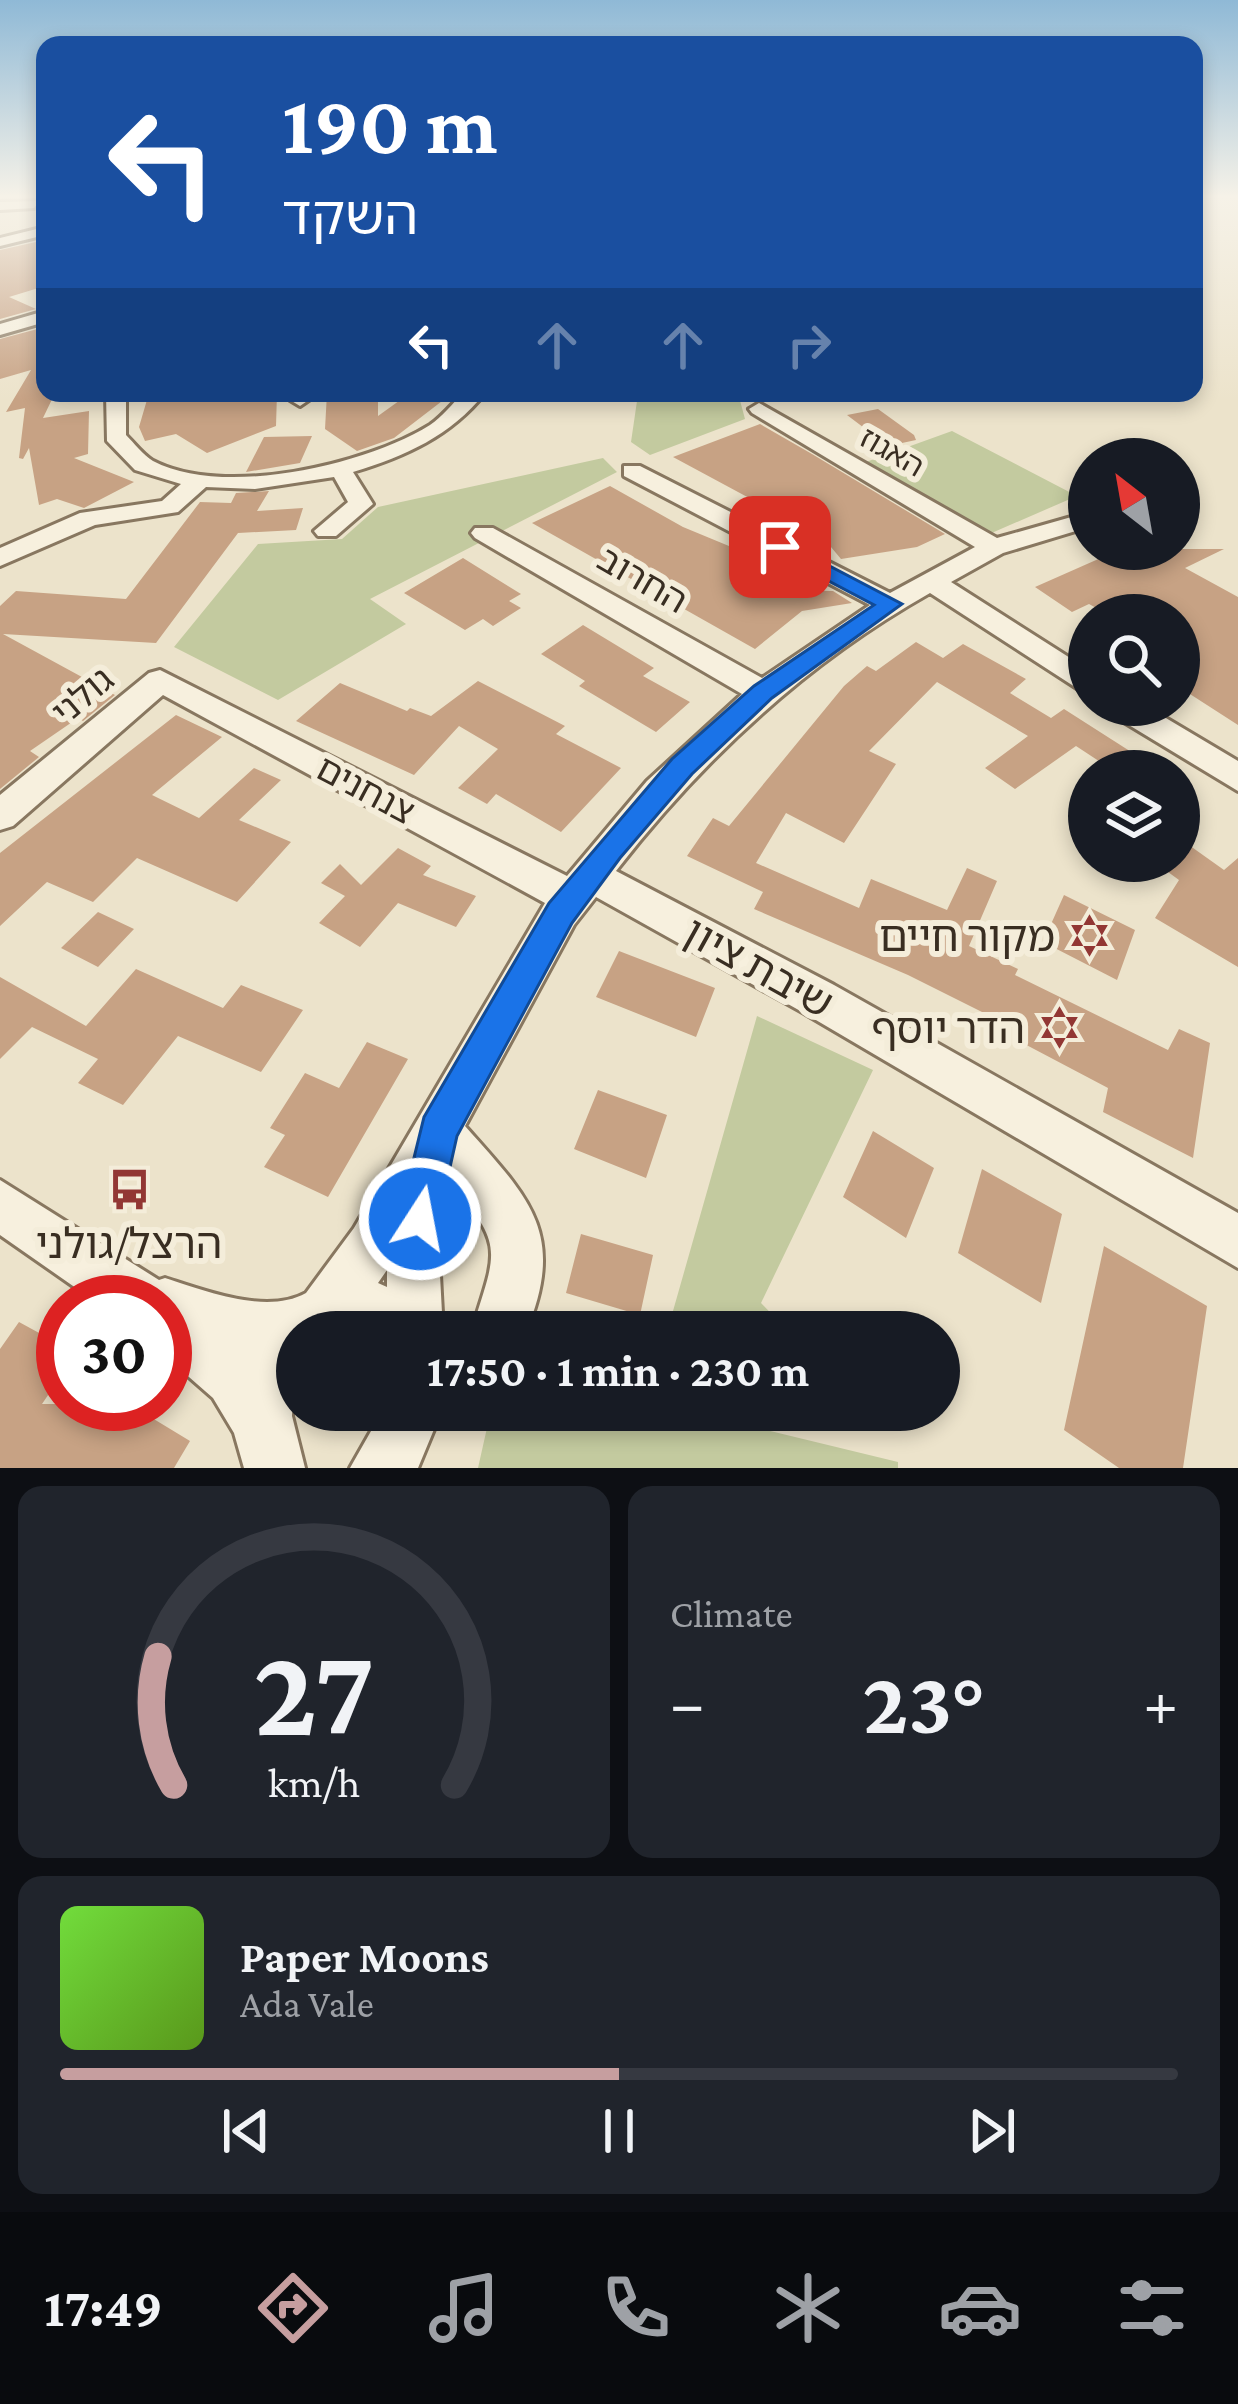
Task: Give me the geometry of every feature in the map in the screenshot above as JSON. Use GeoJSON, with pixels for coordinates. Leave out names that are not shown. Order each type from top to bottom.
{"type":"FeatureCollection","features":[{"type":"Feature","properties":{"kind":"street"},"geometry":{"type":"LineString","coordinates":[[0,330],[36,319]]}},
{"type":"Feature","properties":{"kind":"street"},"geometry":{"type":"LineString","coordinates":[[113,402],[112,425],[127,454],[160,473],[200,480],[263,481],[342,472],[400,452],[430,434],[465,402]]}},
{"type":"Feature","properties":{"kind":"street","name":"האגוז"},"geometry":{"type":"LineString","coordinates":[[759,409],[994,547]]}},
{"type":"Feature","properties":{"kind":"street"},"geometry":{"type":"LineString","coordinates":[[632,471],[890,604]]}},
{"type":"Feature","properties":{"kind":"street"},"geometry":{"type":"LineString","coordinates":[[327,531],[361,504],[342,472]]}},
{"type":"Feature","properties":{"kind":"street"},"geometry":{"type":"LineString","coordinates":[[0,558],[89,518],[169,507],[200,480]]}},
{"type":"Feature","properties":{"kind":"street"},"geometry":{"type":"LineString","coordinates":[[319,1311],[372,1246],[580,887],[659,790],[763,692],[890,604],[994,547],[1068,525]]}},
{"type":"Feature","properties":{"kind":"street","name":"החרוב"},"geometry":{"type":"LineString","coordinates":[[484,532],[763,692]]}},
{"type":"Feature","properties":{"kind":"street"},"geometry":{"type":"LineString","coordinates":[[929,580],[1068,671]]}},
{"type":"Feature","properties":{"kind":"street","name":"גולני"},"geometry":{"type":"LineString","coordinates":[[0,816],[160,680]]}},
{"type":"Feature","properties":{"kind":"street","name":"צנחנים"},"geometry":{"type":"LineString","coordinates":[[160,680],[580,887]]}},
{"type":"Feature","properties":{"kind":"street"},"geometry":{"type":"LineString","coordinates":[[1154,726],[1238,778]]}},
{"type":"Feature","properties":{"kind":"street","name":"שיבת ציון"},"geometry":{"type":"LineString","coordinates":[[580,887],[840,1011],[1238,1242]]}},
{"type":"Feature","properties":{"kind":"street"},"geometry":{"type":"LineString","coordinates":[[438,1131],[502,1206],[521,1256],[505,1311]]}},
{"type":"Feature","properties":{"kind":"street"},"geometry":{"type":"LineString","coordinates":[[412,1311],[413,1256],[438,1131]]}},
{"type":"Feature","properties":{"kind":"street"},"geometry":{"type":"LineString","coordinates":[[0,1205],[109,1275]]}},
{"type":"Feature","properties":{"kind":"street"},"geometry":{"type":"LineString","coordinates":[[336,1311],[349,1305],[383,1311]]}},
{"type":"Feature","properties":{"kind":"street"},"geometry":{"type":"LineString","coordinates":[[192,1312],[247,1328],[276,1330]]}},
{"type":"Feature","properties":{"kind":"street"},"geometry":{"type":"LineString","coordinates":[[192,1342],[233,1378],[264,1450]]}},
{"type":"Feature","properties":{"kind":"street"},"geometry":{"type":"LineString","coordinates":[[264,1450],[276,1365]]}},
{"type":"Feature","properties":{"kind":"street"},"geometry":{"type":"LineString","coordinates":[[380,1468],[404,1431]]}},
{"type":"Feature","properties":{"kind":"green space"},"geometry":{"type":"Polygon","coordinates":[[[637,402],[740,402],[745,419],[650,455],[631,442],[637,402]]]}},
{"type":"Feature","properties":{"kind":"green space"},"geometry":{"type":"Polygon","coordinates":[[[952,431],[1068,491],[1068,500],[987,535],[866,462],[952,431]]]}},
{"type":"Feature","properties":{"kind":"green space"},"geometry":{"type":"Polygon","coordinates":[[[603,458],[617,472],[370,599],[406,624],[278,700],[174,647],[258,544],[342,539],[378,507],[603,458]]]}},
{"type":"Feature","properties":{"kind":"green space"},"geometry":{"type":"Polygon","coordinates":[[[757,1016],[873,1070],[761,1303],[769,1311],[673,1311],[757,1016]]]}},
{"type":"Feature","properties":{"kind":"green space"},"geometry":{"type":"Polygon","coordinates":[[[486,1431],[770,1431],[898,1462],[898,1468],[478,1468],[486,1431]]]}},
{"type":"Feature","properties":{"kind":"building"},"geometry":{"type":"Polygon","coordinates":[[[0,264],[36,264],[36,289],[9,297],[36,309],[0,319],[0,264]]]}},
{"type":"Feature","properties":{"kind":"building"},"geometry":{"type":"Polygon","coordinates":[[[36,329],[36,402],[51,402],[43,418],[89,411],[88,454],[74,458],[134,482],[84,508],[57,499],[39,505],[29,448],[19,458],[25,408],[6,412],[31,370],[0,379],[0,339],[36,329]]]}},
{"type":"Feature","properties":{"kind":"building"},"geometry":{"type":"Polygon","coordinates":[[[146,402],[277,402],[276,426],[207,453],[176,434],[145,441],[139,427],[146,402]]]}},
{"type":"Feature","properties":{"kind":"building"},"geometry":{"type":"Polygon","coordinates":[[[326,402],[378,402],[378,416],[397,402],[441,402],[394,438],[357,451],[325,429],[326,402]]]}},
{"type":"Feature","properties":{"kind":"building"},"geometry":{"type":"Polygon","coordinates":[[[878,409],[916,440],[888,446],[847,415],[878,409]]]}},
{"type":"Feature","properties":{"kind":"building"},"geometry":{"type":"Polygon","coordinates":[[[760,424],[945,534],[917,547],[841,559],[805,516],[794,522],[673,457],[760,424]]]}},
{"type":"Feature","properties":{"kind":"building"},"geometry":{"type":"Polygon","coordinates":[[[312,436],[300,463],[246,472],[264,437],[312,436]]]}},
{"type":"Feature","properties":{"kind":"building"},"geometry":{"type":"Polygon","coordinates":[[[610,486],[683,527],[789,571],[775,590],[833,591],[852,603],[802,611],[755,649],[532,523],[610,486]]]}},
{"type":"Feature","properties":{"kind":"building"},"geometry":{"type":"Polygon","coordinates":[[[269,491],[257,511],[303,508],[296,530],[238,533],[156,643],[3,634],[115,695],[83,721],[78,718],[30,751],[39,757],[0,789],[0,606],[16,591],[126,599],[200,502],[231,503],[236,493],[269,491]]]}},
{"type":"Feature","properties":{"kind":"building"},"geometry":{"type":"Polygon","coordinates":[[[1200,549],[1224,549],[1200,561],[1200,549]]]}},
{"type":"Feature","properties":{"kind":"building"},"geometry":{"type":"Polygon","coordinates":[[[463,558],[521,594],[509,601],[521,608],[493,626],[483,619],[465,630],[404,593],[463,558]]]}},
{"type":"Feature","properties":{"kind":"building"},"geometry":{"type":"Polygon","coordinates":[[[1073,570],[1189,570],[1238,597],[1238,725],[1200,701],[1200,594],[1068,594],[1068,609],[1035,587],[1073,570]]]}},
{"type":"Feature","properties":{"kind":"building"},"geometry":{"type":"Polygon","coordinates":[[[583,625],[654,668],[643,676],[690,702],[656,732],[579,686],[585,681],[541,654],[583,625]]]}},
{"type":"Feature","properties":{"kind":"building"},"geometry":{"type":"Polygon","coordinates":[[[916,642],[943,658],[963,644],[1026,679],[1010,693],[1051,718],[1064,709],[1068,726],[1091,726],[1128,750],[1076,746],[1015,789],[985,768],[1028,736],[937,682],[869,751],[896,764],[844,843],[786,813],[756,863],[859,908],[871,879],[947,910],[967,868],[997,881],[969,946],[1018,969],[1015,975],[1168,1050],[1179,1029],[1210,1043],[1193,1158],[1103,1112],[1108,1088],[1015,1039],[1018,1030],[908,975],[754,909],[763,892],[687,856],[713,818],[729,826],[844,686],[867,666],[876,671],[916,642]]]}},
{"type":"Feature","properties":{"kind":"building"},"geometry":{"type":"Polygon","coordinates":[[[478,681],[565,726],[556,734],[621,768],[561,832],[496,794],[487,804],[458,788],[498,749],[459,726],[414,775],[296,721],[340,683],[431,716],[478,681]]]}},
{"type":"Feature","properties":{"kind":"building"},"geometry":{"type":"Polygon","coordinates":[[[176,715],[222,737],[152,795],[199,818],[254,768],[281,780],[239,820],[291,842],[237,902],[137,858],[93,902],[47,882],[0,926],[0,853],[176,715]]]}},
{"type":"Feature","properties":{"kind":"building"},"geometry":{"type":"Polygon","coordinates":[[[398,848],[431,866],[423,875],[476,896],[456,927],[398,903],[360,947],[319,923],[345,896],[321,883],[340,864],[361,885],[398,848]]]}},
{"type":"Feature","properties":{"kind":"building"},"geometry":{"type":"Polygon","coordinates":[[[1200,853],[1224,870],[1238,858],[1238,967],[1155,918],[1178,882],[1200,882],[1200,853]]]}},
{"type":"Feature","properties":{"kind":"building","name":"מקור חיים"},"geometry":{"type":"Polygon","coordinates":[[[1064,895],[1135,930],[1117,980],[1043,942],[1064,895]]]}},
{"type":"Feature","properties":{"kind":"building"},"geometry":{"type":"Polygon","coordinates":[[[98,912],[134,929],[98,967],[61,948],[98,912]]]}},
{"type":"Feature","properties":{"kind":"building"},"geometry":{"type":"Polygon","coordinates":[[[619,951],[715,988],[696,1037],[596,997],[619,951]]]}},
{"type":"Feature","properties":{"kind":"building"},"geometry":{"type":"Polygon","coordinates":[[[136,969],[223,1008],[241,985],[303,1010],[261,1072],[178,1036],[123,1105],[78,1083],[98,1059],[32,1027],[0,1059],[0,977],[86,1026],[136,969]]]}},
{"type":"Feature","properties":{"kind":"building"},"geometry":{"type":"Polygon","coordinates":[[[367,1042],[408,1059],[328,1197],[264,1167],[285,1135],[270,1128],[305,1073],[339,1088],[367,1042]]]}},
{"type":"Feature","properties":{"kind":"building"},"geometry":{"type":"Polygon","coordinates":[[[598,1090],[667,1115],[646,1178],[574,1149],[598,1090]]]}},
{"type":"Feature","properties":{"kind":"building"},"geometry":{"type":"Polygon","coordinates":[[[873,1131],[934,1168],[906,1238],[843,1197],[873,1131]]]}},
{"type":"Feature","properties":{"kind":"building"},"geometry":{"type":"Polygon","coordinates":[[[982,1169],[1062,1214],[1041,1303],[958,1253],[982,1169]]]}},
{"type":"Feature","properties":{"kind":"building"},"geometry":{"type":"Polygon","coordinates":[[[581,1234],[653,1255],[641,1311],[566,1293],[581,1234]]]}},
{"type":"Feature","properties":{"kind":"building"},"geometry":{"type":"Polygon","coordinates":[[[1104,1246],[1207,1306],[1183,1468],[1119,1468],[1064,1430],[1104,1246]]]}},
{"type":"Feature","properties":{"kind":"building"},"geometry":{"type":"Polygon","coordinates":[[[19,1322],[36,1331],[36,1431],[174,1431],[190,1441],[174,1468],[0,1468],[0,1349],[19,1322]]]}},
{"type":"Feature","properties":{"kind":"place","name":"מקור חיים"},"geometry":{"type":"Point","coordinates":[1089,936]}},
{"type":"Feature","properties":{"kind":"place","name":"הדר יוסף"},"geometry":{"type":"Point","coordinates":[1059,1028]}},
{"type":"Feature","properties":{"kind":"place","name":"הרצל/גולני"},"geometry":{"type":"Point","coordinates":[129,1189]}},
{"type":"Feature","properties":{"kind":"route"},"geometry":{"type":"LineString","coordinates":[[420,1219],[438,1131],[560,913],[659,790],[706,743],[763,692],[890,604],[780,547]]}}]}
